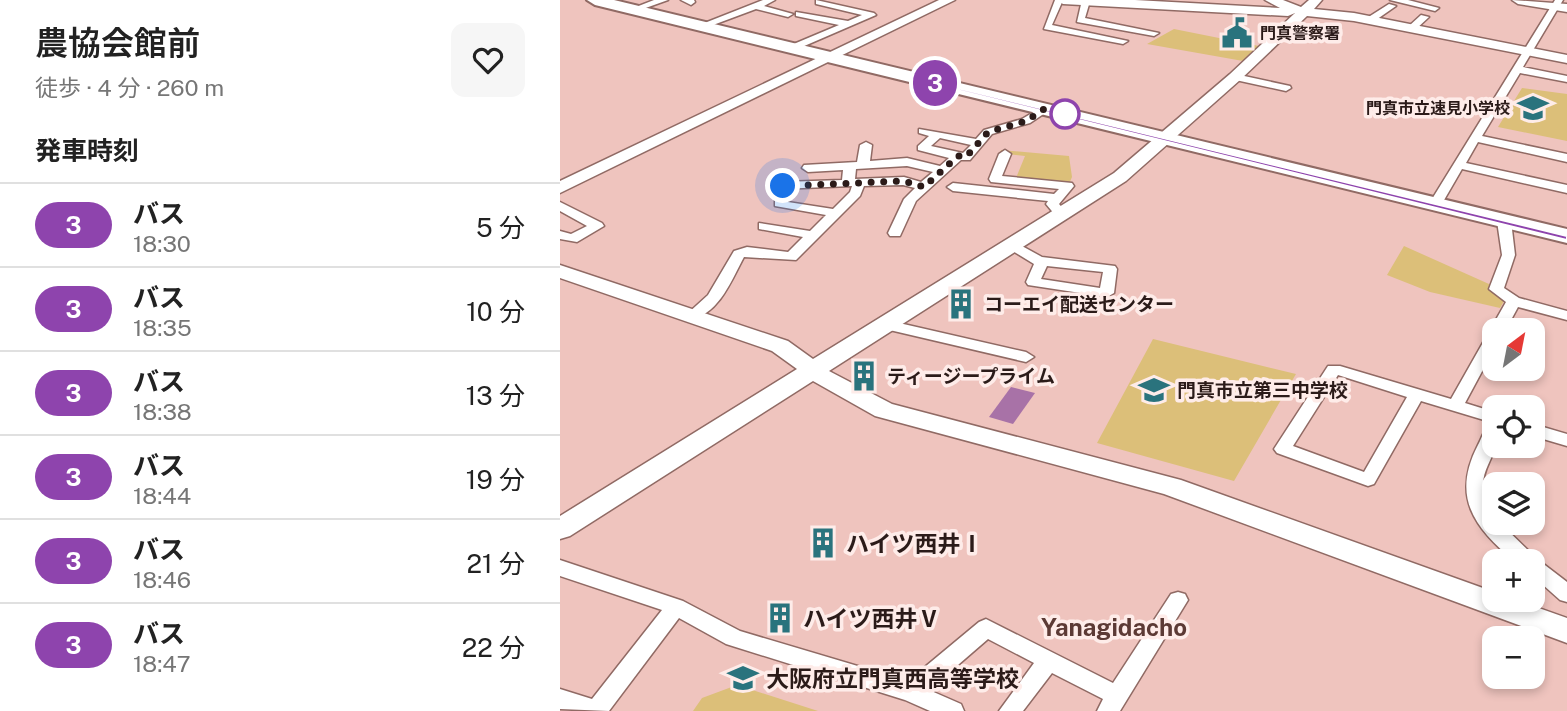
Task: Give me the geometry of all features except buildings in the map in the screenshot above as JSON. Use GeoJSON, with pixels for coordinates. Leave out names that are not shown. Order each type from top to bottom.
{"type":"FeatureCollection","features":[{"type":"Feature","properties":{"kind":"highway"},"geometry":{"type":"LineString","coordinates":[[595,0],[1168,137]]}},
{"type":"Feature","properties":{"kind":"highway"},"geometry":{"type":"LineString","coordinates":[[611,0],[705,25]]}},
{"type":"Feature","properties":{"kind":"highway"},"geometry":{"type":"LineString","coordinates":[[833,56],[1567,234]]}},
{"type":"Feature","properties":{"kind":"highway"},"geometry":{"type":"LineString","coordinates":[[1436,202],[1504,221],[1567,234]]}},
{"type":"Feature","properties":{"kind":"street"},"geometry":{"type":"LineString","coordinates":[[640,7],[664,0]]}},
{"type":"Feature","properties":{"kind":"street"},"geometry":{"type":"LineString","coordinates":[[847,8],[862,0]]}},
{"type":"Feature","properties":{"kind":"street"},"geometry":{"type":"LineString","coordinates":[[560,188],[949,0]]}},
{"type":"Feature","properties":{"kind":"street"},"geometry":{"type":"LineString","coordinates":[[1123,41],[1047,27],[1061,0],[1301,11],[1370,20],[1567,59]]}},
{"type":"Feature","properties":{"kind":"street"},"geometry":{"type":"LineString","coordinates":[[1271,0],[1301,11]]}},
{"type":"Feature","properties":{"kind":"street"},"geometry":{"type":"LineString","coordinates":[[560,529],[1013,245],[1059,206],[1120,177],[1235,77],[1300,15],[1301,11],[1316,0]]}},
{"type":"Feature","properties":{"kind":"street"},"geometry":{"type":"LineString","coordinates":[[1436,202],[1515,69],[1561,5],[1518,0]]}},
{"type":"Feature","properties":{"kind":"street"},"geometry":{"type":"LineString","coordinates":[[1086,1],[1080,19],[1154,33]]}},
{"type":"Feature","properties":{"kind":"street"},"geometry":{"type":"LineString","coordinates":[[705,25],[759,2],[789,18],[830,32]]}},
{"type":"Feature","properties":{"kind":"street"},"geometry":{"type":"LineString","coordinates":[[795,46],[871,12],[819,2]]}},
{"type":"Feature","properties":{"kind":"street"},"geometry":{"type":"LineString","coordinates":[[1370,20],[1390,5],[1435,8]]}},
{"type":"Feature","properties":{"kind":"street"},"geometry":{"type":"LineString","coordinates":[[1390,5],[1412,6]]}},
{"type":"Feature","properties":{"kind":"street"},"geometry":{"type":"LineString","coordinates":[[799,14],[849,24]]}},
{"type":"Feature","properties":{"kind":"street"},"geometry":{"type":"LineString","coordinates":[[1412,28],[1424,17]]}},
{"type":"Feature","properties":{"kind":"street"},"geometry":{"type":"LineString","coordinates":[[1109,50],[1140,30]]}},
{"type":"Feature","properties":{"kind":"street"},"geometry":{"type":"LineString","coordinates":[[1515,69],[1567,79]]}},
{"type":"Feature","properties":{"kind":"street"},"geometry":{"type":"LineString","coordinates":[[1235,77],[1286,88]]}},
{"type":"Feature","properties":{"kind":"street"},"geometry":{"type":"LineString","coordinates":[[938,134],[922,148],[966,157],[988,132],[1026,121],[1044,109]]}},
{"type":"Feature","properties":{"kind":"street"},"geometry":{"type":"LineString","coordinates":[[923,131],[979,142]]}},
{"type":"Feature","properties":{"kind":"street"},"geometry":{"type":"LineString","coordinates":[[1475,138],[1567,158]]}},
{"type":"Feature","properties":{"kind":"street"},"geometry":{"type":"LineString","coordinates":[[693,315],[714,298],[739,254],[747,251],[790,257],[835,214],[856,193],[854,182],[857,165],[866,145]]}},
{"type":"Feature","properties":{"kind":"street"},"geometry":{"type":"LineString","coordinates":[[901,147],[901,163]]}},
{"type":"Feature","properties":{"kind":"street"},"geometry":{"type":"LineString","coordinates":[[826,167],[828,149]]}},
{"type":"Feature","properties":{"kind":"street"},"geometry":{"type":"LineString","coordinates":[[1005,154],[995,179],[1068,186],[1059,206]]}},
{"type":"Feature","properties":{"kind":"street"},"geometry":{"type":"LineString","coordinates":[[895,233],[910,199],[958,156]]}},
{"type":"Feature","properties":{"kind":"street"},"geometry":{"type":"LineString","coordinates":[[808,168],[901,163],[942,170]]}},
{"type":"Feature","properties":{"kind":"street"},"geometry":{"type":"LineString","coordinates":[[1458,165],[1567,189]]}},
{"type":"Feature","properties":{"kind":"street"},"geometry":{"type":"LineString","coordinates":[[783,186],[904,181],[924,187]]}},
{"type":"Feature","properties":{"kind":"street"},"geometry":{"type":"LineString","coordinates":[[953,187],[1059,206]]}},
{"type":"Feature","properties":{"kind":"street"},"geometry":{"type":"LineString","coordinates":[[780,203],[835,214]]}},
{"type":"Feature","properties":{"kind":"street"},"geometry":{"type":"LineString","coordinates":[[560,206],[597,226],[572,239],[560,235]]}},
{"type":"Feature","properties":{"kind":"street"},"geometry":{"type":"LineString","coordinates":[[1504,221],[1510,247],[1496,289],[1514,302],[1567,316]]}},
{"type":"Feature","properties":{"kind":"street"},"geometry":{"type":"LineString","coordinates":[[764,226],[812,235]]}},
{"type":"Feature","properties":{"kind":"street"},"geometry":{"type":"LineString","coordinates":[[1013,245],[1042,261],[1111,269],[1107,293],[1033,282],[1042,261]]}},
{"type":"Feature","properties":{"kind":"street"},"geometry":{"type":"LineString","coordinates":[[560,271],[780,346],[816,369],[846,393],[884,410],[1172,487],[1567,631]]}},
{"type":"Feature","properties":{"kind":"street"},"geometry":{"type":"LineString","coordinates":[[1505,318],[1514,302]]}},
{"type":"Feature","properties":{"kind":"street"},"geometry":{"type":"LineString","coordinates":[[887,325],[1026,357]]}},
{"type":"Feature","properties":{"kind":"street"},"geometry":{"type":"LineString","coordinates":[[1455,406],[1482,358]]}},
{"type":"Feature","properties":{"kind":"street"},"geometry":{"type":"LineString","coordinates":[[1417,394],[1368,480],[1283,449],[1334,369],[1417,394],[1482,414]]}},
{"type":"Feature","properties":{"kind":"street"},"geometry":{"type":"LineString","coordinates":[[1545,434],[1567,440]]}},
{"type":"Feature","properties":{"kind":"street"},"geometry":{"type":"LineString","coordinates":[[1482,457],[1476,470],[1473,489],[1477,506],[1513,549]]}},
{"type":"Feature","properties":{"kind":"street"},"geometry":{"type":"LineString","coordinates":[[560,568],[676,607],[734,638],[911,692],[953,711]]}},
{"type":"Feature","properties":{"kind":"street"},"geometry":{"type":"LineString","coordinates":[[1545,575],[1567,594]]}},
{"type":"Feature","properties":{"kind":"street"},"geometry":{"type":"LineString","coordinates":[[911,692],[986,628],[1047,662],[1113,704],[1178,600]]}},
{"type":"Feature","properties":{"kind":"street"},"geometry":{"type":"LineString","coordinates":[[560,699],[596,710],[676,607]]}},
{"type":"Feature","properties":{"kind":"street"},"geometry":{"type":"LineString","coordinates":[[1010,711],[1047,662]]}},
{"type":"Feature","properties":{"kind":"shaded area"},"geometry":{"type":"Polygon","coordinates":[[[1174,29],[1259,46],[1243,61],[1147,44],[1174,29]]]}},
{"type":"Feature","properties":{"kind":"shaded area"},"geometry":{"type":"Polygon","coordinates":[[[1522,88],[1567,94],[1567,141],[1498,127],[1522,88]]]}},
{"type":"Feature","properties":{"kind":"shaded area"},"geometry":{"type":"Polygon","coordinates":[[[1001,150],[1069,156],[1072,177],[1069,184],[1016,178],[1025,156],[1000,153],[1001,150]]]}},
{"type":"Feature","properties":{"kind":"shaded area"},"geometry":{"type":"Polygon","coordinates":[[[1404,246],[1489,284],[1504,301],[1500,308],[1430,292],[1387,275],[1404,246]]]}},
{"type":"Feature","properties":{"kind":"shaded area"},"geometry":{"type":"Polygon","coordinates":[[[1153,339],[1296,374],[1234,481],[1097,443],[1153,339]]]}},
{"type":"Feature","properties":{"kind":"shaded area"},"geometry":{"type":"Polygon","coordinates":[[[1011,387],[1035,393],[1013,424],[989,417],[1011,387]]]}},
{"type":"Feature","properties":{"kind":"shaded area"},"geometry":{"type":"Polygon","coordinates":[[[737,685],[818,711],[693,711],[702,698],[737,685]]]}},
{"type":"Feature","properties":{"kind":"bus line","name":"3"},"geometry":{"type":"LineString","coordinates":[[595,0],[1567,236]]}},
{"type":"Feature","properties":{"kind":"place","name":"門真警察署"},"geometry":{"type":"Point","coordinates":[1237,33]}},
{"type":"Feature","properties":{"kind":"place","name":"門真市立速見小学校"},"geometry":{"type":"Point","coordinates":[1533,108]}},
{"type":"Feature","properties":{"kind":"place","name":"コーエイ配送センター"},"geometry":{"type":"Point","coordinates":[961,304]}},
{"type":"Feature","properties":{"kind":"place","name":"ティージープライム"},"geometry":{"type":"Point","coordinates":[864,376]}},
{"type":"Feature","properties":{"kind":"place","name":"門真市立第三中学校"},"geometry":{"type":"Point","coordinates":[1154,390]}},
{"type":"Feature","properties":{"kind":"place","name":"ハイツ西井Ⅰ"},"geometry":{"type":"Point","coordinates":[823,543]}},
{"type":"Feature","properties":{"kind":"place","name":"ハイツ西井Ⅴ"},"geometry":{"type":"Point","coordinates":[780,618]}},
{"type":"Feature","properties":{"kind":"place","name":"大阪府立門真西高等学校"},"geometry":{"type":"Point","coordinates":[743,678]}},
{"type":"Feature","properties":{"kind":"district","name":"Yanagidacho"},"geometry":{"type":"Point","coordinates":[1114,627]}},
{"type":"Feature","properties":{"kind":"route"},"geometry":{"type":"LineString","coordinates":[[783,186],[904,181],[924,187],[958,156],[966,157],[988,132],[1026,121],[1044,109],[1065,114]]}}]}
